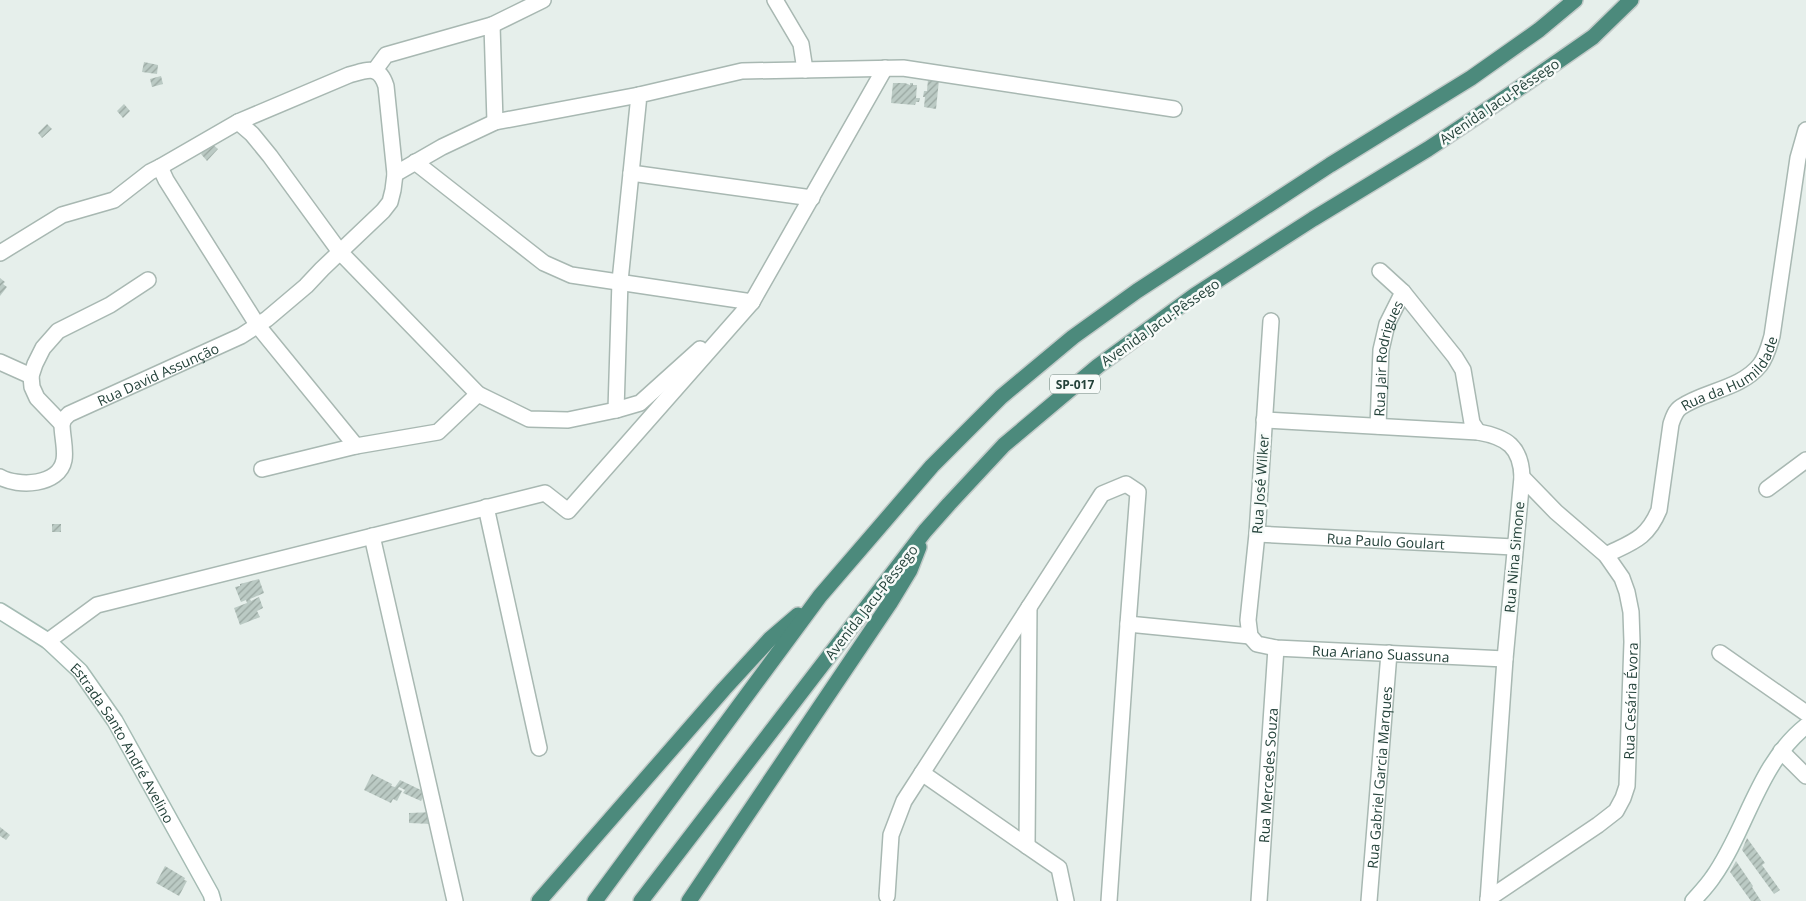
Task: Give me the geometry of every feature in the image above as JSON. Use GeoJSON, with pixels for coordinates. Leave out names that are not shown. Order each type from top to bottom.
{"type":"FeatureCollection","features":[{"type":"Feature","properties":{"kind":"highway","name":"SP-017"},"geometry":{"type":"LineString","coordinates":[[595,901],[820,596],[932,466],[1001,397],[1073,337],[1137,291],[1338,160],[1471,78],[1539,30],[1575,0]]}},
{"type":"Feature","properties":{"kind":"highway","name":"Avenida Jacu-Pêssego"},"geometry":{"type":"LineString","coordinates":[[642,901],[925,531],[1004,445],[1098,366],[1195,295],[1321,214],[1428,149],[1522,86],[1593,36],[1631,0]]}},
{"type":"Feature","properties":{"kind":"highway"},"geometry":{"type":"LineString","coordinates":[[689,901],[890,603],[910,570],[925,531]]}},
{"type":"Feature","properties":{"kind":"highway"},"geometry":{"type":"LineString","coordinates":[[538,901],[770,639],[820,596]]}},
{"type":"Feature","properties":{"kind":"street"},"geometry":{"type":"LineString","coordinates":[[0,253],[62,214],[114,200],[150,172],[238,122],[349,75],[367,70],[375,70],[386,55],[492,25],[544,0]]}},
{"type":"Feature","properties":{"kind":"street"},"geometry":{"type":"LineString","coordinates":[[775,0],[801,44],[805,70]]}},
{"type":"Feature","properties":{"kind":"street"},"geometry":{"type":"LineString","coordinates":[[492,25],[496,122]]}},
{"type":"Feature","properties":{"kind":"street"},"geometry":{"type":"LineString","coordinates":[[48,641],[98,605],[545,492],[568,511],[752,302],[885,68]]}},
{"type":"Feature","properties":{"kind":"street"},"geometry":{"type":"LineString","coordinates":[[394,174],[442,147],[496,122],[639,95],[742,71],[903,68],[1174,109]]}},
{"type":"Feature","properties":{"kind":"street","name":"Rua David Assunção"},"geometry":{"type":"LineString","coordinates":[[62,424],[64,419],[74,411],[188,362],[242,336],[258,326],[306,286],[383,211],[390,202],[394,174],[386,86],[381,74],[375,70]]}},
{"type":"Feature","properties":{"kind":"street"},"geometry":{"type":"LineString","coordinates":[[616,410],[620,282],[639,95]]}},
{"type":"Feature","properties":{"kind":"street"},"geometry":{"type":"LineString","coordinates":[[238,122],[252,134],[270,156],[340,252],[478,394],[529,419],[568,420],[640,403],[752,302]]}},
{"type":"Feature","properties":{"kind":"street","name":"Rua da Humildade"},"geometry":{"type":"LineString","coordinates":[[1606,555],[1638,538],[1648,531],[1654,522],[1659,510],[1671,424],[1675,414],[1680,408],[1749,375],[1760,365],[1767,352],[1772,336],[1798,158],[1806,130]]}},
{"type":"Feature","properties":{"kind":"street"},"geometry":{"type":"LineString","coordinates":[[415,162],[544,263],[571,275],[752,302]]}},
{"type":"Feature","properties":{"kind":"street"},"geometry":{"type":"LineString","coordinates":[[160,167],[180,204],[258,326],[356,446]]}},
{"type":"Feature","properties":{"kind":"street"},"geometry":{"type":"LineString","coordinates":[[631,174],[812,198]]}},
{"type":"Feature","properties":{"kind":"street"},"geometry":{"type":"LineString","coordinates":[[1380,271],[1402,292],[1455,357],[1462,370],[1472,423],[1478,432]]}},
{"type":"Feature","properties":{"kind":"street"},"geometry":{"type":"LineString","coordinates":[[0,477],[18,483],[34,482],[54,474],[60,468],[64,460],[62,424],[37,398],[32,387],[31,376],[35,364],[44,348],[58,331],[110,305],[148,280]]}},
{"type":"Feature","properties":{"kind":"street","name":"Rua Jair Rodrigues"},"geometry":{"type":"LineString","coordinates":[[1378,426],[1381,350],[1387,324],[1402,292]]}},
{"type":"Feature","properties":{"kind":"street","name":"Rua José Wilker"},"geometry":{"type":"LineString","coordinates":[[1253,640],[1248,620],[1257,534],[1271,321]]}},
{"type":"Feature","properties":{"kind":"street"},"geometry":{"type":"LineString","coordinates":[[0,362],[31,376]]}},
{"type":"Feature","properties":{"kind":"street"},"geometry":{"type":"LineString","coordinates":[[262,469],[356,446],[438,432],[478,394]]}},
{"type":"Feature","properties":{"kind":"street","name":"Rua Nina Simone"},"geometry":{"type":"LineString","coordinates":[[1264,420],[1478,432],[1500,438],[1518,453],[1522,462],[1522,476],[1505,659],[1488,900]]}},
{"type":"Feature","properties":{"kind":"street"},"geometry":{"type":"LineString","coordinates":[[1767,489],[1806,460]]}},
{"type":"Feature","properties":{"kind":"street","name":"Rua Cesária Évora"},"geometry":{"type":"LineString","coordinates":[[1488,900],[1616,811],[1627,786],[1632,642],[1628,592],[1622,578],[1606,555],[1556,512],[1522,476]]}},
{"type":"Feature","properties":{"kind":"street"},"geometry":{"type":"LineString","coordinates":[[888,896],[891,835],[904,801],[1102,494],[1126,484],[1138,492],[1110,901]]}},
{"type":"Feature","properties":{"kind":"street"},"geometry":{"type":"LineString","coordinates":[[486,507],[539,748]]}},
{"type":"Feature","properties":{"kind":"street","name":"Rua Paulo Goulart"},"geometry":{"type":"LineString","coordinates":[[1257,534],[1514,547]]}},
{"type":"Feature","properties":{"kind":"street"},"geometry":{"type":"LineString","coordinates":[[372,536],[455,901]]}},
{"type":"Feature","properties":{"kind":"street"},"geometry":{"type":"LineString","coordinates":[[1027,846],[1029,607]]}},
{"type":"Feature","properties":{"kind":"street","name":"Estrada Santo André Avelino"},"geometry":{"type":"LineString","coordinates":[[0,611],[48,641],[80,670],[115,721],[212,894],[213,901]]}},
{"type":"Feature","properties":{"kind":"street","name":"Rua Ariano Suassuna"},"geometry":{"type":"LineString","coordinates":[[1128,624],[1253,640],[1276,648],[1505,659]]}},
{"type":"Feature","properties":{"kind":"street","name":"Rua Mercedes Souza"},"geometry":{"type":"LineString","coordinates":[[1259,901],[1276,648]]}},
{"type":"Feature","properties":{"kind":"street","name":"Rua Gabriel Garcia Marques"},"geometry":{"type":"LineString","coordinates":[[1369,901],[1389,653]]}},
{"type":"Feature","properties":{"kind":"street"},"geometry":{"type":"LineString","coordinates":[[1720,654],[1806,714]]}},
{"type":"Feature","properties":{"kind":"street"},"geometry":{"type":"LineString","coordinates":[[1693,901],[1713,877],[1768,770],[1781,751],[1803,732]]}},
{"type":"Feature","properties":{"kind":"street"},"geometry":{"type":"LineString","coordinates":[[1781,751],[1806,776]]}},
{"type":"Feature","properties":{"kind":"street"},"geometry":{"type":"LineString","coordinates":[[922,773],[1059,868],[1066,901]]}},
{"type":"Feature","properties":{"kind":"building"},"geometry":{"type":"Polygon","coordinates":[[[144,62],[158,65],[157,74],[142,72],[144,62]]]}},
{"type":"Feature","properties":{"kind":"building"},"geometry":{"type":"Polygon","coordinates":[[[161,76],[163,84],[152,87],[150,79],[161,76]]]}},
{"type":"Feature","properties":{"kind":"building"},"geometry":{"type":"Polygon","coordinates":[[[928,79],[939,80],[936,109],[924,107],[925,97],[923,97],[924,91],[927,91],[928,79]]]}},
{"type":"Feature","properties":{"kind":"building"},"geometry":{"type":"Polygon","coordinates":[[[893,83],[910,85],[910,83],[913,83],[913,85],[917,85],[916,98],[920,98],[919,102],[916,102],[915,105],[891,103],[893,83]]]}},
{"type":"Feature","properties":{"kind":"building"},"geometry":{"type":"Polygon","coordinates":[[[124,104],[130,111],[123,118],[117,111],[124,104]]]}},
{"type":"Feature","properties":{"kind":"building"},"geometry":{"type":"Polygon","coordinates":[[[47,124],[52,129],[42,138],[38,133],[47,124]]]}},
{"type":"Feature","properties":{"kind":"building"},"geometry":{"type":"Polygon","coordinates":[[[211,143],[218,149],[207,161],[201,154],[211,143]]]}},
{"type":"Feature","properties":{"kind":"building"},"geometry":{"type":"Polygon","coordinates":[[[0,278],[7,287],[0,296],[0,278]]]}},
{"type":"Feature","properties":{"kind":"building"},"geometry":{"type":"Polygon","coordinates":[[[52,524],[61,524],[61,532],[52,532],[52,524]]]}},
{"type":"Feature","properties":{"kind":"building"},"geometry":{"type":"Polygon","coordinates":[[[259,579],[264,593],[250,599],[251,601],[259,597],[263,608],[257,611],[260,617],[240,625],[234,608],[247,603],[246,600],[241,602],[235,587],[259,579]]]}},
{"type":"Feature","properties":{"kind":"building"},"geometry":{"type":"Polygon","coordinates":[[[372,774],[392,784],[391,786],[395,787],[400,780],[425,792],[421,801],[403,793],[405,790],[399,787],[398,789],[402,791],[397,801],[393,799],[391,803],[364,790],[372,774]]]}},
{"type":"Feature","properties":{"kind":"building"},"geometry":{"type":"Polygon","coordinates":[[[435,812],[432,824],[409,823],[409,813],[435,812]]]}},
{"type":"Feature","properties":{"kind":"building"},"geometry":{"type":"Polygon","coordinates":[[[0,827],[10,835],[6,840],[0,836],[0,827]]]}},
{"type":"Feature","properties":{"kind":"building"},"geometry":{"type":"Polygon","coordinates":[[[1747,838],[1765,863],[1762,865],[1780,890],[1774,894],[1742,850],[1747,838]]]}},
{"type":"Feature","properties":{"kind":"building"},"geometry":{"type":"Polygon","coordinates":[[[1736,861],[1761,901],[1751,901],[1730,872],[1736,861]]]}},
{"type":"Feature","properties":{"kind":"building"},"geometry":{"type":"Polygon","coordinates":[[[165,866],[187,881],[179,896],[156,883],[165,866]]]}}]}
